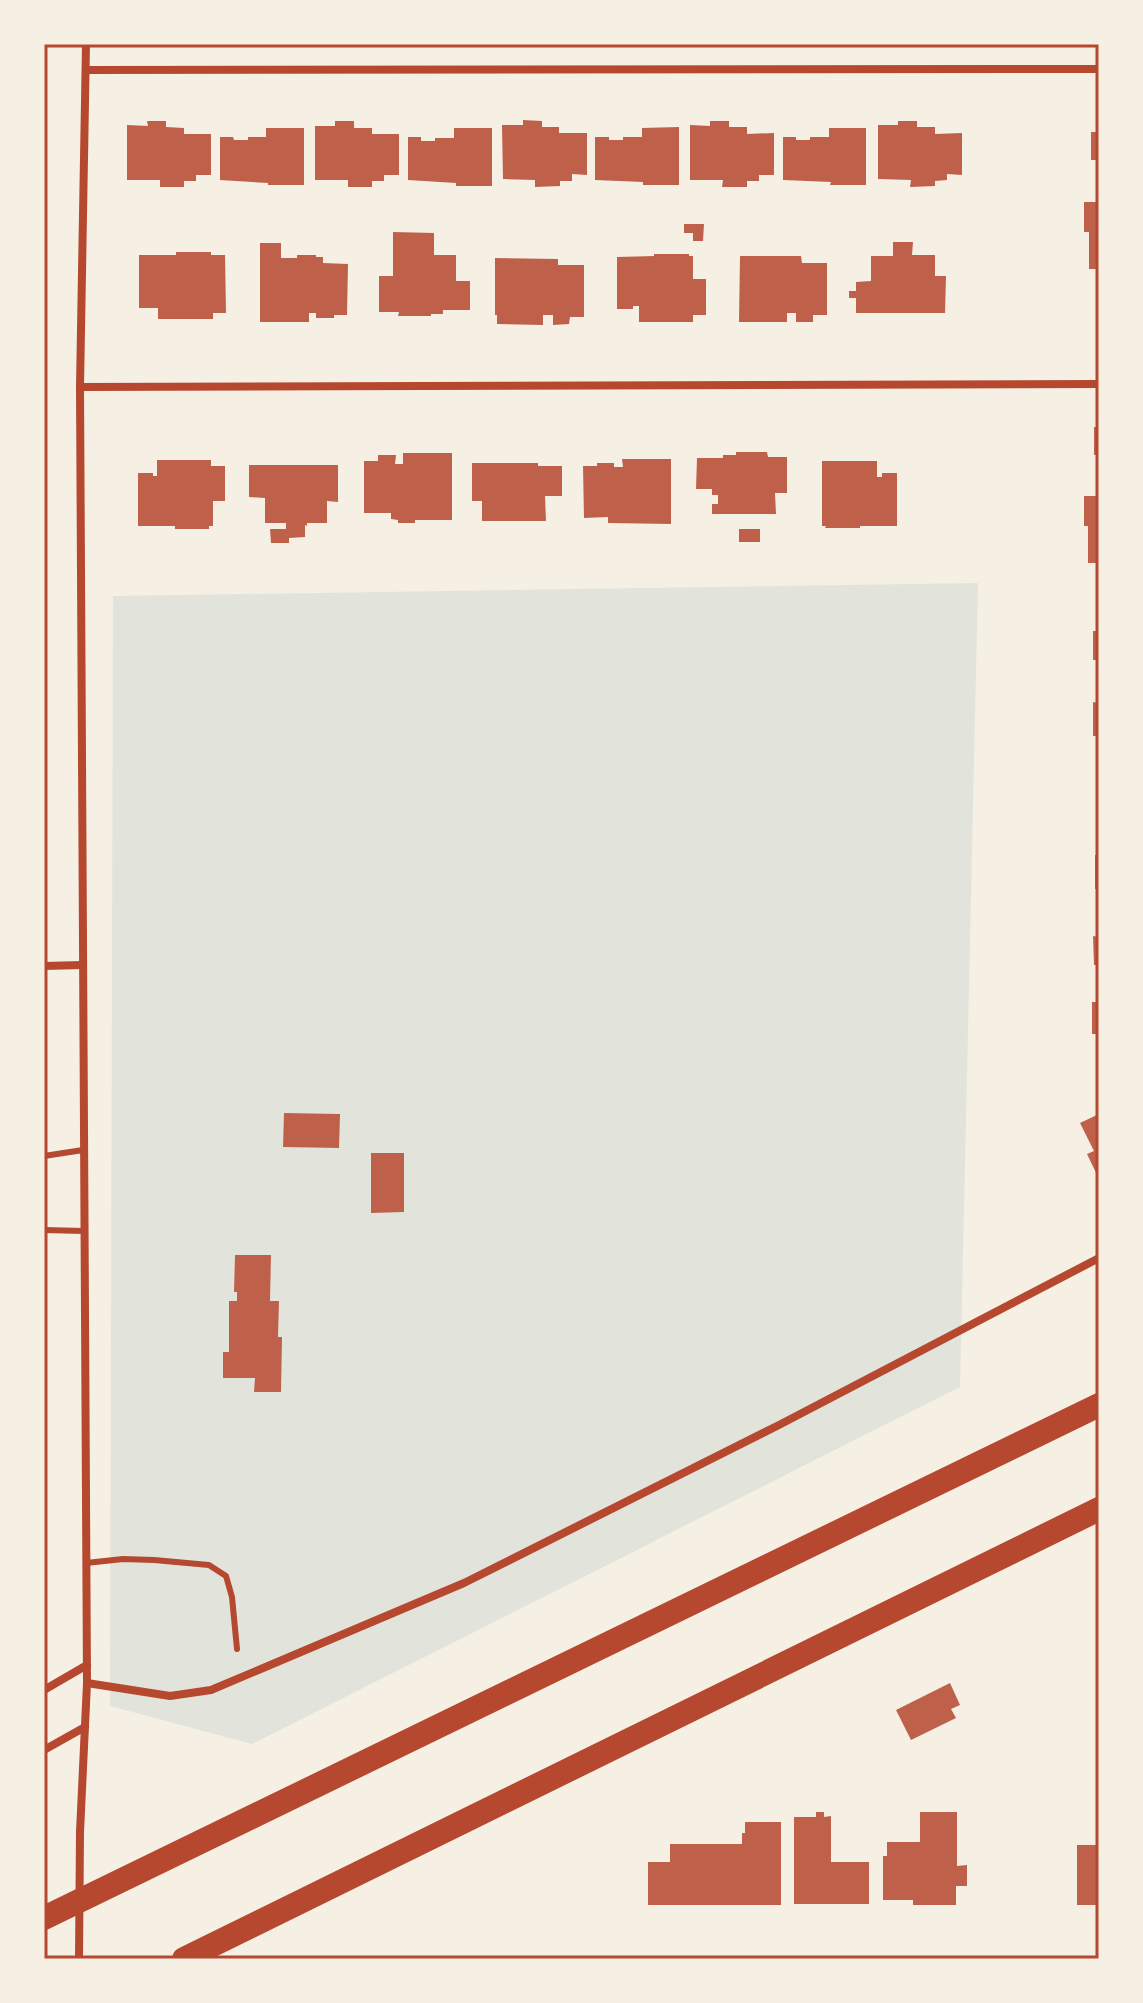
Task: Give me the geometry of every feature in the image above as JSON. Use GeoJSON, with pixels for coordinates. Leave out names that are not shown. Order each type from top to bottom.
{"type":"FeatureCollection","features":[{"type":"Feature","properties":{"kind":"highway"},"geometry":{"type":"LineString","coordinates":[[44,1918],[1099,1405]]}},
{"type":"Feature","properties":{"kind":"highway"},"geometry":{"type":"LineString","coordinates":[[184,1959],[1099,1509]]}},
{"type":"Feature","properties":{"kind":"street"},"geometry":{"type":"LineString","coordinates":[[79,1959],[80,1832],[87,1683],[80,387],[86,44]]}},
{"type":"Feature","properties":{"kind":"street"},"geometry":{"type":"LineString","coordinates":[[86,70],[1099,69]]}},
{"type":"Feature","properties":{"kind":"street"},"geometry":{"type":"LineString","coordinates":[[80,387],[1099,384]]}},
{"type":"Feature","properties":{"kind":"street"},"geometry":{"type":"LineString","coordinates":[[44,966],[82,965]]}},
{"type":"Feature","properties":{"kind":"street"},"geometry":{"type":"LineString","coordinates":[[87,1683],[170,1696],[211,1690],[464,1583],[779,1425],[1099,1258]]}},
{"type":"Feature","properties":{"kind":"street"},"geometry":{"type":"LineString","coordinates":[[44,1690],[87,1665]]}},
{"type":"Feature","properties":{"kind":"street"},"geometry":{"type":"LineString","coordinates":[[44,1750],[85,1727]]}},
{"type":"Feature","properties":{"kind":"lane"},"geometry":{"type":"LineString","coordinates":[[44,1156],[83,1150]]}},
{"type":"Feature","properties":{"kind":"lane"},"geometry":{"type":"LineString","coordinates":[[44,1230],[84,1231]]}},
{"type":"Feature","properties":{"kind":"lane"},"geometry":{"type":"LineString","coordinates":[[86,1563],[123,1559],[209,1565],[226,1576],[232,1597],[237,1649]]}},
{"type":"Feature","properties":{"kind":"shaded area"},"geometry":{"type":"Polygon","coordinates":[[[978,583],[960,1387],[252,1744],[110,1706],[113,596],[978,583]]]}},
{"type":"Feature","properties":{"kind":"building"},"geometry":{"type":"Polygon","coordinates":[[[523,120],[542,121],[542,127],[559,127],[559,133],[587,133],[587,175],[572,174],[572,181],[560,181],[560,186],[535,187],[535,180],[503,179],[502,125],[523,125],[523,120]]]}},
{"type":"Feature","properties":{"kind":"building"},"geometry":{"type":"Polygon","coordinates":[[[147,121],[166,121],[166,127],[184,128],[184,134],[211,134],[211,175],[196,175],[196,181],[184,181],[184,187],[160,187],[160,180],[127,180],[127,125],[148,126],[147,121]]]}},
{"type":"Feature","properties":{"kind":"building"},"geometry":{"type":"Polygon","coordinates":[[[335,121],[354,121],[354,128],[372,128],[372,134],[399,134],[399,175],[384,175],[384,181],[372,181],[372,187],[348,187],[348,180],[315,180],[315,126],[335,126],[335,121]]]}},
{"type":"Feature","properties":{"kind":"building"},"geometry":{"type":"Polygon","coordinates":[[[710,121],[729,121],[729,127],[747,127],[747,134],[774,133],[774,175],[759,175],[759,181],[747,181],[747,187],[722,187],[723,180],[690,180],[690,125],[710,126],[710,121]]]}},
{"type":"Feature","properties":{"kind":"building"},"geometry":{"type":"Polygon","coordinates":[[[898,121],[917,121],[917,127],[935,127],[935,134],[962,133],[962,175],[947,174],[947,180],[935,181],[935,186],[910,187],[911,180],[878,179],[878,125],[898,125],[898,121]]]}},
{"type":"Feature","properties":{"kind":"building"},"geometry":{"type":"Polygon","coordinates":[[[679,127],[679,185],[595,180],[595,137],[623,140],[623,137],[642,137],[642,128],[679,127]]]}},
{"type":"Feature","properties":{"kind":"building"},"geometry":{"type":"Polygon","coordinates":[[[266,128],[304,128],[304,185],[220,180],[220,137],[248,140],[248,137],[266,137],[266,128]]]}},
{"type":"Feature","properties":{"kind":"building"},"geometry":{"type":"Polygon","coordinates":[[[454,128],[492,128],[492,186],[456,186],[456,183],[408,180],[408,137],[421,137],[421,141],[454,138],[454,128]]]}},
{"type":"Feature","properties":{"kind":"building"},"geometry":{"type":"Polygon","coordinates":[[[829,128],[866,128],[866,185],[783,180],[783,137],[810,140],[810,137],[829,137],[829,128]]]}},
{"type":"Feature","properties":{"kind":"building"},"geometry":{"type":"Polygon","coordinates":[[[1091,132],[1099,132],[1099,160],[1091,160],[1091,132]]]}},
{"type":"Feature","properties":{"kind":"building"},"geometry":{"type":"Polygon","coordinates":[[[1084,202],[1099,202],[1099,269],[1089,269],[1089,232],[1084,232],[1084,202]]]}},
{"type":"Feature","properties":{"kind":"building"},"geometry":{"type":"Polygon","coordinates":[[[684,224],[704,224],[703,241],[693,241],[693,233],[684,233],[684,224]]]}},
{"type":"Feature","properties":{"kind":"building"},"geometry":{"type":"Polygon","coordinates":[[[393,232],[434,233],[434,255],[456,255],[456,281],[470,281],[470,310],[443,310],[443,314],[431,316],[398,316],[399,312],[379,312],[379,276],[393,276],[393,232]]]}},
{"type":"Feature","properties":{"kind":"building"},"geometry":{"type":"Polygon","coordinates":[[[893,242],[913,242],[912,255],[935,255],[935,276],[946,276],[945,313],[856,313],[856,298],[849,298],[849,291],[856,291],[856,282],[871,281],[871,256],[893,256],[893,242]]]}},
{"type":"Feature","properties":{"kind":"building"},"geometry":{"type":"Polygon","coordinates":[[[260,243],[281,243],[281,258],[316,255],[323,257],[323,263],[348,264],[347,315],[316,318],[316,313],[309,313],[309,322],[260,322],[260,243]]]}},
{"type":"Feature","properties":{"kind":"building"},"geometry":{"type":"Polygon","coordinates":[[[176,252],[225,255],[226,313],[213,313],[213,319],[158,319],[158,308],[139,308],[139,255],[176,255],[176,252]]]}},
{"type":"Feature","properties":{"kind":"building"},"geometry":{"type":"Polygon","coordinates":[[[654,254],[693,256],[693,279],[706,279],[706,315],[693,315],[693,322],[639,322],[639,306],[617,309],[617,257],[654,254]]]}},
{"type":"Feature","properties":{"kind":"building"},"geometry":{"type":"Polygon","coordinates":[[[740,256],[801,256],[802,263],[827,263],[827,315],[813,315],[813,322],[796,322],[796,313],[787,313],[787,322],[739,322],[740,256]]]}},
{"type":"Feature","properties":{"kind":"building"},"geometry":{"type":"Polygon","coordinates":[[[495,258],[558,259],[558,265],[584,265],[584,317],[570,317],[569,324],[553,325],[553,315],[543,315],[543,325],[497,324],[495,258]]]}},
{"type":"Feature","properties":{"kind":"building"},"geometry":{"type":"Polygon","coordinates":[[[1094,427],[1099,427],[1099,454],[1094,455],[1094,427]]]}},
{"type":"Feature","properties":{"kind":"building"},"geometry":{"type":"Polygon","coordinates":[[[736,452],[767,452],[768,457],[787,457],[787,493],[775,493],[776,514],[712,514],[712,504],[718,504],[718,495],[712,495],[712,489],[696,489],[697,458],[723,458],[723,455],[736,455],[736,452]]]}},
{"type":"Feature","properties":{"kind":"building"},"geometry":{"type":"Polygon","coordinates":[[[403,453],[452,453],[452,520],[398,523],[398,520],[391,519],[391,513],[364,513],[364,461],[378,461],[378,455],[396,455],[395,464],[403,464],[403,453]]]}},
{"type":"Feature","properties":{"kind":"building"},"geometry":{"type":"Polygon","coordinates":[[[622,459],[671,459],[671,524],[608,523],[608,517],[584,518],[583,466],[614,463],[614,467],[623,467],[622,459]]]}},
{"type":"Feature","properties":{"kind":"building"},"geometry":{"type":"Polygon","coordinates":[[[157,460],[211,460],[211,466],[225,466],[225,501],[213,501],[213,526],[209,529],[175,529],[175,526],[138,526],[138,473],[157,476],[157,460]]]}},
{"type":"Feature","properties":{"kind":"building"},"geometry":{"type":"Polygon","coordinates":[[[822,461],[877,461],[877,477],[882,477],[882,473],[897,473],[897,526],[822,526],[822,461]]]}},
{"type":"Feature","properties":{"kind":"building"},"geometry":{"type":"Polygon","coordinates":[[[472,463],[562,466],[562,496],[545,496],[546,521],[482,521],[482,501],[472,501],[472,463]]]}},
{"type":"Feature","properties":{"kind":"building"},"geometry":{"type":"Polygon","coordinates":[[[249,465],[338,465],[338,502],[327,501],[327,523],[307,523],[305,537],[289,538],[289,543],[271,543],[270,529],[286,529],[286,523],[265,523],[265,498],[249,497],[249,465]]]}},
{"type":"Feature","properties":{"kind":"building"},"geometry":{"type":"Polygon","coordinates":[[[1084,496],[1099,496],[1099,563],[1088,563],[1084,496]]]}},
{"type":"Feature","properties":{"kind":"building"},"geometry":{"type":"Polygon","coordinates":[[[739,529],[760,529],[760,542],[739,542],[739,529]]]}},
{"type":"Feature","properties":{"kind":"building"},"geometry":{"type":"Polygon","coordinates":[[[1093,631],[1099,631],[1099,660],[1093,660],[1093,631]]]}},
{"type":"Feature","properties":{"kind":"building"},"geometry":{"type":"Polygon","coordinates":[[[1093,702],[1099,703],[1099,736],[1093,736],[1093,702]]]}},
{"type":"Feature","properties":{"kind":"building"},"geometry":{"type":"Polygon","coordinates":[[[1095,855],[1099,855],[1099,889],[1095,889],[1095,855]]]}},
{"type":"Feature","properties":{"kind":"building"},"geometry":{"type":"Polygon","coordinates":[[[1093,936],[1099,937],[1099,965],[1094,965],[1093,936]]]}},
{"type":"Feature","properties":{"kind":"building"},"geometry":{"type":"Polygon","coordinates":[[[1092,1002],[1099,1002],[1099,1034],[1092,1034],[1092,1002]]]}},
{"type":"Feature","properties":{"kind":"building"},"geometry":{"type":"Polygon","coordinates":[[[284,1113],[340,1114],[339,1148],[283,1147],[284,1113]]]}},
{"type":"Feature","properties":{"kind":"building"},"geometry":{"type":"Polygon","coordinates":[[[1099,1114],[1099,1179],[1087,1154],[1094,1151],[1080,1123],[1099,1114]]]}},
{"type":"Feature","properties":{"kind":"building"},"geometry":{"type":"Polygon","coordinates":[[[371,1153],[404,1153],[404,1212],[371,1213],[371,1153]]]}},
{"type":"Feature","properties":{"kind":"building"},"geometry":{"type":"Polygon","coordinates":[[[235,1255],[271,1255],[270,1301],[279,1301],[278,1337],[282,1337],[281,1392],[254,1392],[255,1378],[223,1378],[223,1352],[229,1352],[229,1301],[237,1301],[237,1292],[234,1292],[235,1255]]]}},
{"type":"Feature","properties":{"kind":"building"},"geometry":{"type":"Polygon","coordinates":[[[950,1683],[960,1705],[951,1709],[956,1718],[911,1740],[896,1710],[950,1683]]]}},
{"type":"Feature","properties":{"kind":"building"},"geometry":{"type":"Polygon","coordinates":[[[816,1812],[824,1812],[824,1817],[831,1816],[831,1862],[869,1862],[869,1904],[794,1904],[794,1817],[816,1817],[816,1812]]]}},
{"type":"Feature","properties":{"kind":"building"},"geometry":{"type":"Polygon","coordinates":[[[920,1812],[957,1812],[957,1866],[967,1865],[967,1886],[956,1886],[956,1905],[913,1905],[913,1900],[883,1900],[883,1856],[887,1856],[887,1842],[920,1842],[920,1812]]]}},
{"type":"Feature","properties":{"kind":"building"},"geometry":{"type":"Polygon","coordinates":[[[745,1822],[781,1822],[781,1905],[648,1905],[648,1862],[670,1862],[670,1844],[742,1844],[745,1822]]]}},
{"type":"Feature","properties":{"kind":"building"},"geometry":{"type":"Polygon","coordinates":[[[1077,1845],[1099,1845],[1099,1905],[1077,1905],[1077,1845]]]}}]}
